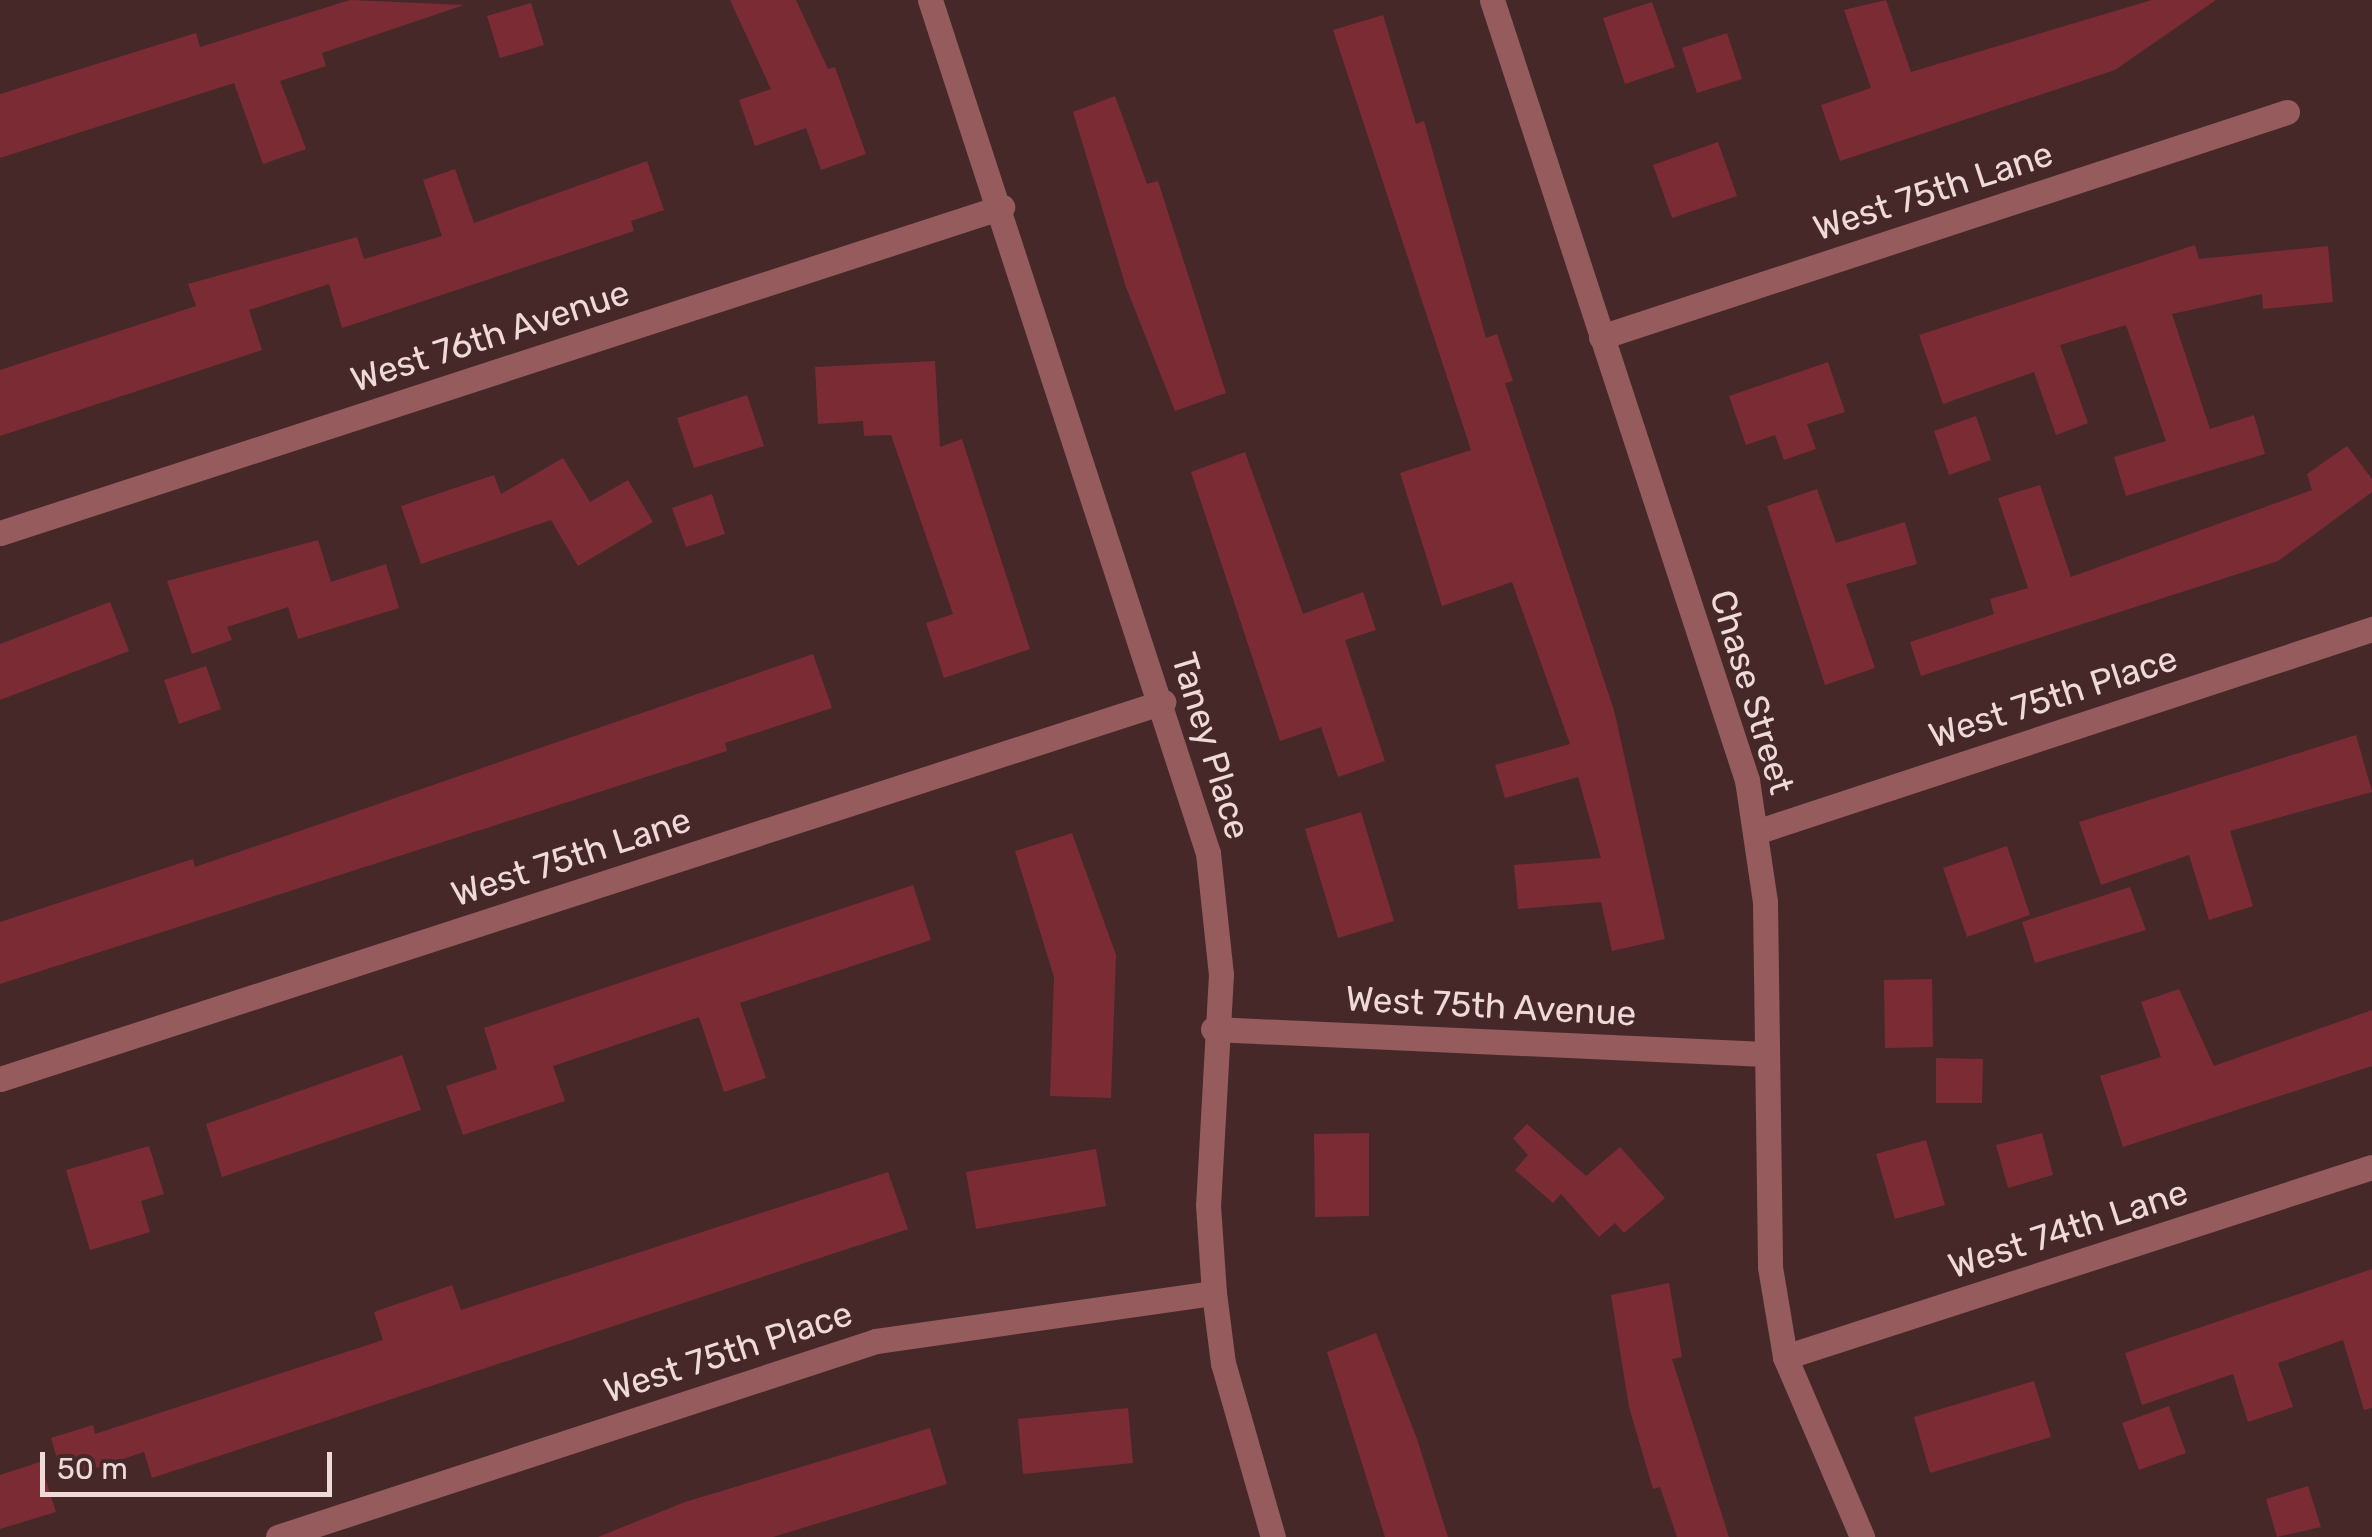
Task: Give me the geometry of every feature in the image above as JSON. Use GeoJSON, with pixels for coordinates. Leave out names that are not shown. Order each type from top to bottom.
{"type":"FeatureCollection","features":[{"type":"Feature","properties":{"kind":"street","name":"Taney Place"},"geometry":{"type":"LineString","coordinates":[[930,0],[1002,207],[1163,702],[1208,853],[1220,925],[1214,1028],[1214,1293],[1223,1363],[1273,1537]]}},
{"type":"Feature","properties":{"kind":"street","name":"Chase Street"},"geometry":{"type":"LineString","coordinates":[[1492,0],[1747,780],[1756,832],[1765,1054],[1764,1182],[1785,1357],[1862,1537]]}},
{"type":"Feature","properties":{"kind":"street","name":"West 75th Lane"},"geometry":{"type":"LineString","coordinates":[[1601,337],[2287,112]]}},
{"type":"Feature","properties":{"kind":"street","name":"West 76th Avenue"},"geometry":{"type":"LineString","coordinates":[[0,533],[1002,207]]}},
{"type":"Feature","properties":{"kind":"street","name":"West 75th Place"},"geometry":{"type":"LineString","coordinates":[[1756,832],[2372,629]]}},
{"type":"Feature","properties":{"kind":"street","name":"West 75th Lane"},"geometry":{"type":"LineString","coordinates":[[0,1079],[1163,702]]}},
{"type":"Feature","properties":{"kind":"street","name":"West 75th Avenue"},"geometry":{"type":"LineString","coordinates":[[1214,1028],[1765,1054]]}},
{"type":"Feature","properties":{"kind":"street","name":"West 74th Lane"},"geometry":{"type":"LineString","coordinates":[[1785,1357],[2372,1167]]}},
{"type":"Feature","properties":{"kind":"street","name":"West 75th Place"},"geometry":{"type":"LineString","coordinates":[[278,1537],[876,1340],[1214,1293]]}},
{"type":"Feature","properties":{"kind":"building"},"geometry":{"type":"Polygon","coordinates":[[[350,0],[464,5],[322,53],[326,66],[280,81],[306,149],[263,164],[234,83],[0,158],[0,94],[196,33],[200,47],[350,0]]]}},
{"type":"Feature","properties":{"kind":"building"},"geometry":{"type":"Polygon","coordinates":[[[730,0],[796,0],[828,69],[835,67],[866,154],[821,170],[806,128],[755,146],[739,100],[771,89],[730,0]]]}},
{"type":"Feature","properties":{"kind":"building"},"geometry":{"type":"Polygon","coordinates":[[[1886,0],[1911,72],[2152,0],[2216,0],[2115,70],[1840,161],[1821,105],[1871,88],[1844,10],[1886,0]]]}},
{"type":"Feature","properties":{"kind":"building"},"geometry":{"type":"Polygon","coordinates":[[[1652,2],[1675,67],[1625,84],[1603,18],[1652,2]]]}},
{"type":"Feature","properties":{"kind":"building"},"geometry":{"type":"Polygon","coordinates":[[[531,3],[544,45],[500,58],[487,16],[531,3]]]}},
{"type":"Feature","properties":{"kind":"building"},"geometry":{"type":"Polygon","coordinates":[[[1383,15],[1416,124],[1424,121],[1486,338],[1497,334],[1513,381],[1505,383],[1614,710],[1665,939],[1612,951],[1601,902],[1518,909],[1514,865],[1601,858],[1578,777],[1505,798],[1495,765],[1570,744],[1512,582],[1442,606],[1400,473],[1471,450],[1333,30],[1383,15]]]}},
{"type":"Feature","properties":{"kind":"building"},"geometry":{"type":"Polygon","coordinates":[[[1727,33],[1742,79],[1697,93],[1682,48],[1727,33]]]}},
{"type":"Feature","properties":{"kind":"building"},"geometry":{"type":"Polygon","coordinates":[[[1115,96],[1147,184],[1158,181],[1226,393],[1175,411],[1126,287],[1073,112],[1115,96]]]}},
{"type":"Feature","properties":{"kind":"building"},"geometry":{"type":"Polygon","coordinates":[[[1718,142],[1737,196],[1672,218],[1653,165],[1718,142]]]}},
{"type":"Feature","properties":{"kind":"building"},"geometry":{"type":"Polygon","coordinates":[[[647,161],[664,210],[631,221],[634,231],[342,328],[329,284],[249,310],[262,350],[0,436],[0,370],[196,306],[188,284],[357,237],[364,259],[442,236],[423,180],[455,169],[474,223],[647,161]]]}},
{"type":"Feature","properties":{"kind":"building"},"geometry":{"type":"Polygon","coordinates":[[[2195,245],[2199,259],[2328,246],[2333,302],[2263,309],[2262,294],[2172,314],[2210,429],[2254,415],[2265,454],[2126,496],[2114,457],[2166,441],[2126,325],[2060,345],[2088,423],[2056,435],[2034,372],[1943,404],[1919,335],[2195,245]]]}},
{"type":"Feature","properties":{"kind":"building"},"geometry":{"type":"Polygon","coordinates":[[[935,361],[940,447],[962,439],[1030,649],[944,678],[926,623],[953,614],[891,435],[864,436],[863,421],[818,424],[815,367],[935,361]]]}},
{"type":"Feature","properties":{"kind":"building"},"geometry":{"type":"Polygon","coordinates":[[[1828,362],[1845,412],[1807,424],[1816,449],[1784,460],[1775,435],[1746,445],[1729,396],[1828,362]]]}},
{"type":"Feature","properties":{"kind":"building"},"geometry":{"type":"Polygon","coordinates":[[[747,395],[764,446],[694,468],[677,418],[747,395]]]}},
{"type":"Feature","properties":{"kind":"building"},"geometry":{"type":"Polygon","coordinates":[[[1976,416],[1991,460],[1949,475],[1934,431],[1976,416]]]}},
{"type":"Feature","properties":{"kind":"building"},"geometry":{"type":"Polygon","coordinates":[[[2347,446],[2372,479],[2372,492],[2278,561],[1921,676],[1910,642],[1994,614],[1990,599],[2028,588],[1998,498],[2040,485],[2071,577],[2312,490],[2307,474],[2347,446]]]}},
{"type":"Feature","properties":{"kind":"building"},"geometry":{"type":"Polygon","coordinates":[[[1245,452],[1303,614],[1363,592],[1376,630],[1345,640],[1385,761],[1338,777],[1321,727],[1280,741],[1191,472],[1245,452]]]}},
{"type":"Feature","properties":{"kind":"building"},"geometry":{"type":"Polygon","coordinates":[[[563,458],[590,502],[628,480],[653,522],[578,566],[551,520],[421,564],[401,506],[494,475],[501,494],[563,458]]]}},
{"type":"Feature","properties":{"kind":"building"},"geometry":{"type":"Polygon","coordinates":[[[1817,489],[1836,543],[1905,522],[1917,564],[1846,584],[1875,668],[1825,685],[1767,506],[1817,489]]]}},
{"type":"Feature","properties":{"kind":"building"},"geometry":{"type":"Polygon","coordinates":[[[712,494],[725,534],[686,547],[672,508],[712,494]]]}},
{"type":"Feature","properties":{"kind":"building"},"geometry":{"type":"Polygon","coordinates":[[[318,540],[331,582],[386,564],[399,608],[298,639],[288,607],[227,627],[232,640],[192,654],[167,581],[318,540]]]}},
{"type":"Feature","properties":{"kind":"building"},"geometry":{"type":"Polygon","coordinates":[[[110,602],[129,651],[0,700],[0,644],[110,602]]]}},
{"type":"Feature","properties":{"kind":"building"},"geometry":{"type":"Polygon","coordinates":[[[813,654],[832,708],[725,743],[727,751],[0,984],[0,922],[193,859],[195,867],[813,654]]]}},
{"type":"Feature","properties":{"kind":"building"},"geometry":{"type":"Polygon","coordinates":[[[206,666],[221,709],[179,724],[164,680],[206,666]]]}},
{"type":"Feature","properties":{"kind":"building"},"geometry":{"type":"Polygon","coordinates":[[[2356,735],[2372,792],[2230,831],[2253,906],[2209,920],[2189,855],[2101,885],[2079,822],[2356,735]]]}},
{"type":"Feature","properties":{"kind":"building"},"geometry":{"type":"Polygon","coordinates":[[[1361,812],[1394,921],[1338,938],[1305,829],[1361,812]]]}},
{"type":"Feature","properties":{"kind":"building"},"geometry":{"type":"Polygon","coordinates":[[[1072,833],[1116,955],[1111,1098],[1050,1096],[1054,977],[1015,851],[1072,833]]]}},
{"type":"Feature","properties":{"kind":"building"},"geometry":{"type":"Polygon","coordinates":[[[2007,846],[2030,915],[1967,937],[1943,868],[2007,846]]]}},
{"type":"Feature","properties":{"kind":"building"},"geometry":{"type":"Polygon","coordinates":[[[913,885],[931,940],[740,1003],[766,1078],[724,1092],[699,1017],[553,1066],[565,1101],[463,1135],[446,1086],[497,1069],[484,1028],[913,885]]]}},
{"type":"Feature","properties":{"kind":"building"},"geometry":{"type":"Polygon","coordinates":[[[2130,887],[2146,930],[2035,963],[2022,922],[2130,887]]]}},
{"type":"Feature","properties":{"kind":"building"},"geometry":{"type":"Polygon","coordinates":[[[1932,979],[1933,1047],[1885,1048],[1884,980],[1932,979]]]}},
{"type":"Feature","properties":{"kind":"building"},"geometry":{"type":"Polygon","coordinates":[[[2179,989],[2214,1066],[2372,1010],[2372,1066],[2123,1147],[2100,1076],[2161,1057],[2141,1002],[2179,989]]]}},
{"type":"Feature","properties":{"kind":"building"},"geometry":{"type":"Polygon","coordinates":[[[402,1055],[421,1110],[222,1177],[206,1124],[402,1055]]]}},
{"type":"Feature","properties":{"kind":"building"},"geometry":{"type":"Polygon","coordinates":[[[1936,1058],[1983,1059],[1982,1103],[1936,1103],[1936,1058]]]}},
{"type":"Feature","properties":{"kind":"building"},"geometry":{"type":"Polygon","coordinates":[[[1527,1124],[1586,1176],[1620,1147],[1665,1198],[1624,1233],[1615,1223],[1599,1237],[1561,1194],[1553,1203],[1515,1170],[1528,1155],[1513,1138],[1527,1124]]]}},
{"type":"Feature","properties":{"kind":"building"},"geometry":{"type":"Polygon","coordinates":[[[1369,1133],[1369,1216],[1315,1217],[1314,1134],[1369,1133]]]}},
{"type":"Feature","properties":{"kind":"building"},"geometry":{"type":"Polygon","coordinates":[[[2042,1133],[2053,1175],[2008,1188],[1996,1145],[2042,1133]]]}},
{"type":"Feature","properties":{"kind":"building"},"geometry":{"type":"Polygon","coordinates":[[[1926,1140],[1945,1205],[1895,1219],[1876,1154],[1926,1140]]]}},
{"type":"Feature","properties":{"kind":"building"},"geometry":{"type":"Polygon","coordinates":[[[149,1146],[164,1194],[141,1201],[150,1232],[90,1250],[66,1170],[149,1146]]]}},
{"type":"Feature","properties":{"kind":"building"},"geometry":{"type":"Polygon","coordinates":[[[1096,1149],[1106,1206],[976,1229],[966,1172],[1096,1149]]]}},
{"type":"Feature","properties":{"kind":"building"},"geometry":{"type":"Polygon","coordinates":[[[888,1172],[908,1229],[152,1478],[144,1452],[63,1479],[51,1438],[93,1425],[95,1434],[383,1340],[374,1312],[452,1285],[461,1310],[888,1172]]]}},
{"type":"Feature","properties":{"kind":"building"},"geometry":{"type":"Polygon","coordinates":[[[2372,1269],[2372,1408],[2364,1410],[2343,1340],[2278,1363],[2293,1407],[2248,1422],[2233,1374],[2142,1405],[2125,1353],[2372,1269]]]}},
{"type":"Feature","properties":{"kind":"building"},"geometry":{"type":"Polygon","coordinates":[[[1669,1283],[1682,1357],[1672,1359],[1729,1537],[1677,1537],[1660,1487],[1653,1489],[1629,1407],[1611,1295],[1669,1283]]]}},
{"type":"Feature","properties":{"kind":"building"},"geometry":{"type":"Polygon","coordinates":[[[1376,1333],[1417,1439],[1448,1537],[1385,1537],[1327,1352],[1376,1333]]]}},
{"type":"Feature","properties":{"kind":"building"},"geometry":{"type":"Polygon","coordinates":[[[2034,1381],[2051,1437],[1930,1473],[1914,1417],[2034,1381]]]}},
{"type":"Feature","properties":{"kind":"building"},"geometry":{"type":"Polygon","coordinates":[[[2169,1406],[2186,1453],[2139,1470],[2122,1423],[2169,1406]]]}},
{"type":"Feature","properties":{"kind":"building"},"geometry":{"type":"Polygon","coordinates":[[[1128,1408],[1133,1463],[1023,1474],[1018,1419],[1128,1408]]]}},
{"type":"Feature","properties":{"kind":"building"},"geometry":{"type":"Polygon","coordinates":[[[930,1428],[947,1484],[773,1537],[598,1537],[685,1502],[930,1428]]]}},
{"type":"Feature","properties":{"kind":"building"},"geometry":{"type":"Polygon","coordinates":[[[40,1462],[56,1512],[0,1529],[0,1475],[40,1462]]]}},
{"type":"Feature","properties":{"kind":"building"},"geometry":{"type":"Polygon","coordinates":[[[2308,1486],[2321,1527],[2277,1537],[2266,1499],[2308,1486]]]}}]}
